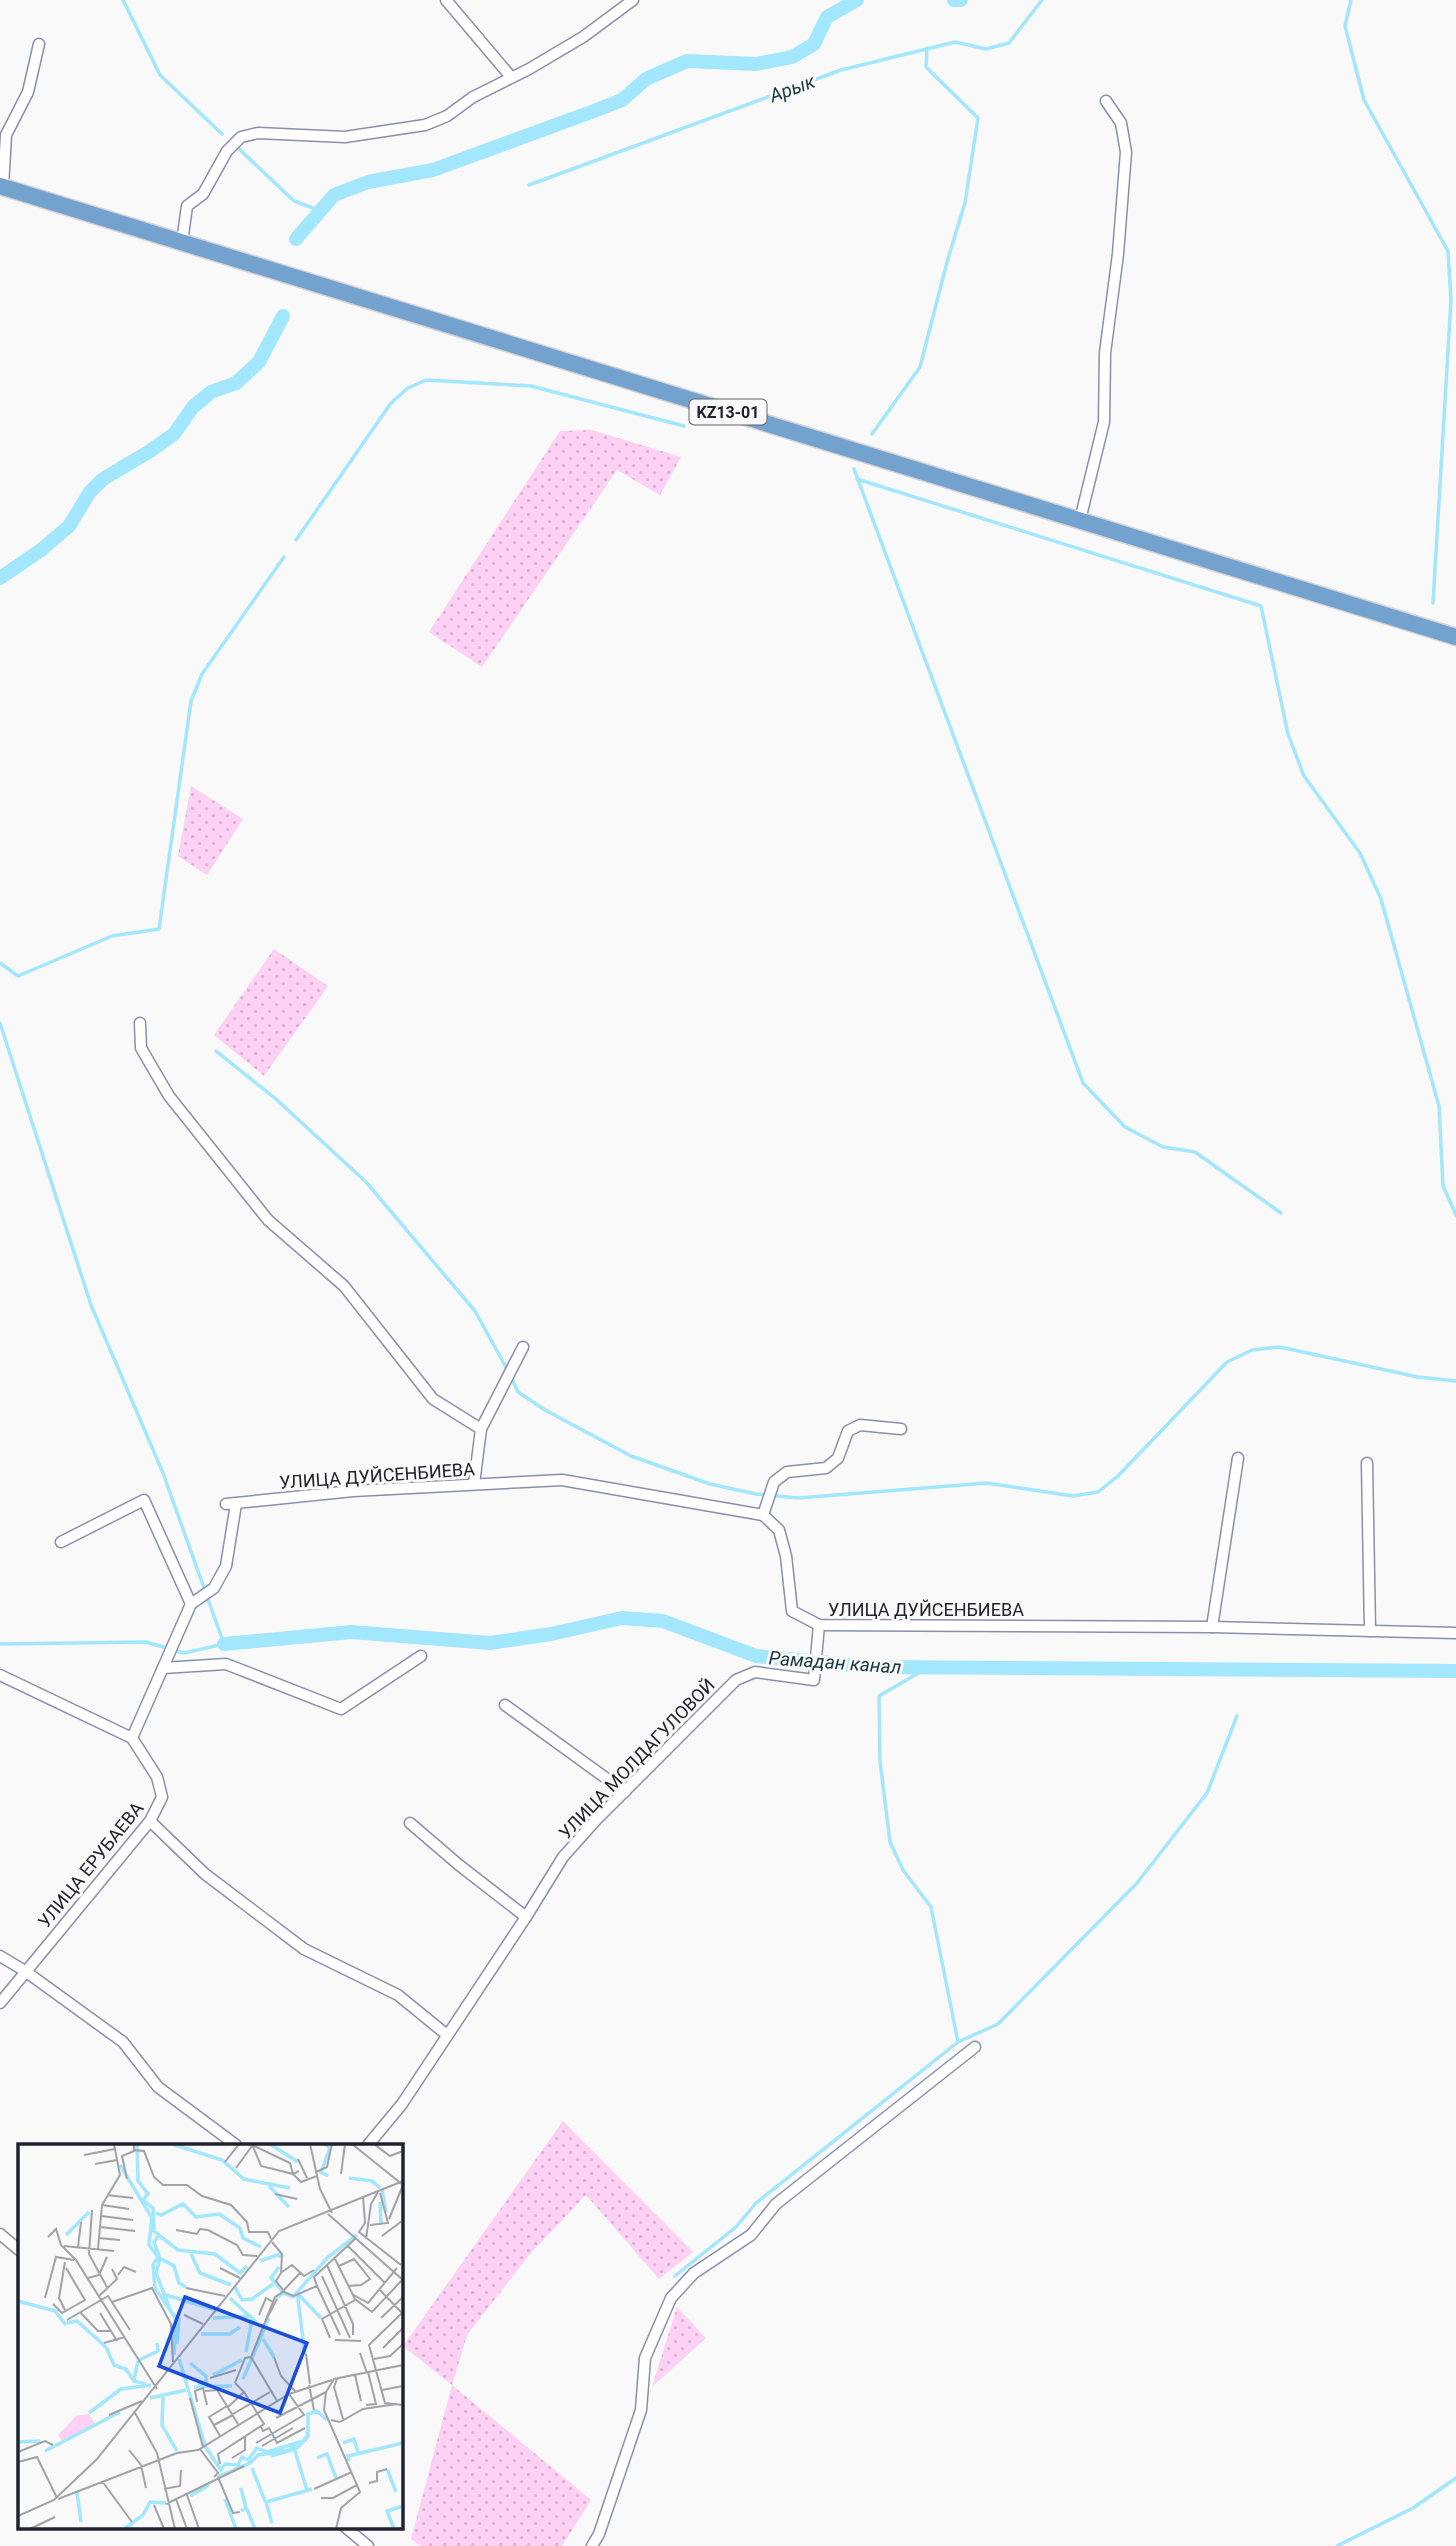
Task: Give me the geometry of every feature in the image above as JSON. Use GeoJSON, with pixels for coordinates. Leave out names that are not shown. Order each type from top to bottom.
{"type":"FeatureCollection","features":[{"type":"Feature","properties":{"kind":"highway","name":"KZ13-01"},"geometry":{"type":"LineString","coordinates":[[1,186],[1456,636]]}},
{"type":"Feature","properties":{"kind":"street"},"geometry":{"type":"LineString","coordinates":[[446,0],[512,77]]}},
{"type":"Feature","properties":{"kind":"street"},"geometry":{"type":"LineString","coordinates":[[182,242],[187,206],[203,194],[227,151],[241,137],[258,133],[345,137],[425,125],[447,116],[473,97],[583,37],[633,0]]}},
{"type":"Feature","properties":{"kind":"street"},"geometry":{"type":"LineString","coordinates":[[1,186],[3,132],[28,92],[39,44]]}},
{"type":"Feature","properties":{"kind":"street"},"geometry":{"type":"LineString","coordinates":[[1080,520],[1104,422],[1105,353],[1118,254],[1126,152],[1121,122],[1106,101]]}},
{"type":"Feature","properties":{"kind":"street"},"geometry":{"type":"LineString","coordinates":[[140,1023],[141,1048],[169,1096],[268,1220],[344,1286],[433,1399],[481,1429]]}},
{"type":"Feature","properties":{"kind":"street"},"geometry":{"type":"LineString","coordinates":[[474,1484],[481,1429],[523,1347]]}},
{"type":"Feature","properties":{"kind":"street"},"geometry":{"type":"LineString","coordinates":[[763,1515],[774,1482],[787,1472],[826,1468],[838,1458],[848,1432],[860,1425],[901,1429]]}},
{"type":"Feature","properties":{"kind":"street"},"geometry":{"type":"LineString","coordinates":[[1212,1627],[1238,1458]]}},
{"type":"Feature","properties":{"kind":"street"},"geometry":{"type":"LineString","coordinates":[[1367,1463],[1370,1631]]}},
{"type":"Feature","properties":{"kind":"street","name":"УЛИЦА ДУЙСЕНБИЕВА"},"geometry":{"type":"LineString","coordinates":[[191,1604],[214,1588],[226,1566],[231,1504],[353,1491],[562,1480],[763,1515],[779,1530],[786,1556],[792,1611],[820,1625],[1212,1627],[1456,1633]]}},
{"type":"Feature","properties":{"kind":"street"},"geometry":{"type":"LineString","coordinates":[[0,1675],[132,1738],[191,1604],[144,1500],[61,1542]]}},
{"type":"Feature","properties":{"kind":"street","name":"УЛИЦА МОЛДАГУЛОВОЙ"},"geometry":{"type":"LineString","coordinates":[[369,2144],[402,2104],[563,1857],[736,1680],[755,1672],[814,1680],[820,1625]]}},
{"type":"Feature","properties":{"kind":"street"},"geometry":{"type":"LineString","coordinates":[[163,1668],[226,1664],[341,1709],[421,1656]]}},
{"type":"Feature","properties":{"kind":"street"},"geometry":{"type":"LineString","coordinates":[[505,1705],[625,1792]]}},
{"type":"Feature","properties":{"kind":"street","name":"УЛИЦА ЕРУБАЕВА"},"geometry":{"type":"LineString","coordinates":[[0,2003],[150,1821],[162,1797],[157,1777],[132,1738]]}},
{"type":"Feature","properties":{"kind":"street"},"geometry":{"type":"LineString","coordinates":[[150,1821],[205,1874],[304,1949],[398,1995],[447,2035]]}},
{"type":"Feature","properties":{"kind":"street"},"geometry":{"type":"LineString","coordinates":[[410,1823],[526,1917]]}},
{"type":"Feature","properties":{"kind":"street"},"geometry":{"type":"LineString","coordinates":[[0,1956],[123,2042],[158,2087],[235,2144]]}},
{"type":"Feature","properties":{"kind":"street"},"geometry":{"type":"LineString","coordinates":[[592,2546],[599,2534],[641,2410],[645,2358],[671,2298],[694,2273],[751,2235],[776,2204],[975,2047]]}},
{"type":"Feature","properties":{"kind":"street"},"geometry":{"type":"LineString","coordinates":[[0,2234],[18,2249]]}},
{"type":"Feature","properties":{"kind":"street"},"geometry":{"type":"LineString","coordinates":[[346,2528],[368,2546]]}},
{"type":"Feature","properties":{"kind":"shaded area"},"geometry":{"type":"Polygon","coordinates":[[[592,430],[681,457],[660,495],[617,470],[482,667],[429,632],[560,431],[592,430]]]}},
{"type":"Feature","properties":{"kind":"shaded area"},"geometry":{"type":"Polygon","coordinates":[[[191,786],[243,819],[207,875],[178,856],[191,786]]]}},
{"type":"Feature","properties":{"kind":"shaded area"},"geometry":{"type":"Polygon","coordinates":[[[274,949],[328,986],[264,1076],[214,1035],[274,949]]]}},
{"type":"Feature","properties":{"kind":"shaded area"},"geometry":{"type":"Polygon","coordinates":[[[563,2121],[693,2252],[659,2279],[586,2195],[530,2254],[467,2335],[452,2385],[403,2346],[563,2121]]]}},
{"type":"Feature","properties":{"kind":"shaded area"},"geometry":{"type":"Polygon","coordinates":[[[677,2307],[706,2338],[652,2387],[677,2307]]]}},
{"type":"Feature","properties":{"kind":"shaded area"},"geometry":{"type":"Polygon","coordinates":[[[452,2385],[591,2500],[562,2546],[421,2546],[411,2539],[452,2385]]]}},
{"type":"Feature","properties":{"kind":"waterway"},"geometry":{"type":"LineString","coordinates":[[123,0],[160,75],[222,134]]}},
{"type":"Feature","properties":{"kind":"waterway"},"geometry":{"type":"LineString","coordinates":[[296,239],[334,195],[368,182],[433,170],[594,111],[622,100],[646,79],[687,61],[756,64],[792,57],[814,44],[827,17],[857,0]]}},
{"type":"Feature","properties":{"kind":"waterway"},"geometry":{"type":"LineString","coordinates":[[954,0],[961,0]]}},
{"type":"Feature","properties":{"kind":"waterway","name":"Арык"},"geometry":{"type":"LineString","coordinates":[[529,185],[841,70],[955,42],[986,49],[1009,43],[1042,0]]}},
{"type":"Feature","properties":{"kind":"waterway"},"geometry":{"type":"LineString","coordinates":[[1351,0],[1345,26],[1364,100],[1448,251],[1451,300],[1433,603]]}},
{"type":"Feature","properties":{"kind":"waterway"},"geometry":{"type":"LineString","coordinates":[[872,434],[920,367],[965,203],[978,118],[926,67],[927,48]]}},
{"type":"Feature","properties":{"kind":"waterway"},"geometry":{"type":"LineString","coordinates":[[236,146],[294,201],[321,211]]}},
{"type":"Feature","properties":{"kind":"waterway"},"geometry":{"type":"LineString","coordinates":[[0,578],[41,550],[69,526],[90,492],[103,479],[174,434],[193,407],[211,392],[236,383],[259,362],[283,316]]}},
{"type":"Feature","properties":{"kind":"waterway"},"geometry":{"type":"LineString","coordinates":[[296,540],[391,403],[408,388],[426,380],[531,386],[684,426]]}},
{"type":"Feature","properties":{"kind":"waterway"},"geometry":{"type":"LineString","coordinates":[[854,469],[1083,1083],[1125,1127],[1163,1147],[1195,1152],[1281,1213]]}},
{"type":"Feature","properties":{"kind":"waterway"},"geometry":{"type":"LineString","coordinates":[[857,479],[1261,606],[1288,734],[1304,776],[1360,853],[1381,899],[1439,1106],[1443,1186],[1456,1215]]}},
{"type":"Feature","properties":{"kind":"waterway"},"geometry":{"type":"LineString","coordinates":[[0,963],[18,976],[112,936],[159,929],[191,701],[202,674],[284,557]]}},
{"type":"Feature","properties":{"kind":"waterway"},"geometry":{"type":"LineString","coordinates":[[0,1023],[91,1305],[163,1473],[224,1644],[184,1653],[146,1642],[0,1644]]}},
{"type":"Feature","properties":{"kind":"waterway"},"geometry":{"type":"LineString","coordinates":[[216,1051],[276,1099],[366,1182],[475,1311],[507,1369]]}},
{"type":"Feature","properties":{"kind":"waterway"},"geometry":{"type":"LineString","coordinates":[[511,1376],[518,1392],[545,1410],[631,1456],[710,1484],[756,1494],[798,1498],[987,1483],[1073,1496],[1098,1492],[1118,1476],[1227,1362],[1252,1350],[1280,1347],[1418,1377],[1456,1381]]}},
{"type":"Feature","properties":{"kind":"waterway","name":"Рамадан канал"},"geometry":{"type":"LineString","coordinates":[[224,1644],[351,1632],[490,1643],[551,1634],[622,1618],[663,1621],[756,1656],[872,1667],[1456,1671]]}},
{"type":"Feature","properties":{"kind":"waterway"},"geometry":{"type":"LineString","coordinates":[[675,2276],[736,2227],[756,2203],[958,2042],[931,1907],[903,1870],[890,1842],[880,1761],[879,1696],[927,1668]]}},
{"type":"Feature","properties":{"kind":"waterway"},"geometry":{"type":"LineString","coordinates":[[958,2042],[998,2024],[1137,1883],[1207,1793],[1237,1716]]}},
{"type":"Feature","properties":{"kind":"waterway"},"geometry":{"type":"LineString","coordinates":[[1337,2546],[1413,2508],[1456,2478]]}}]}
